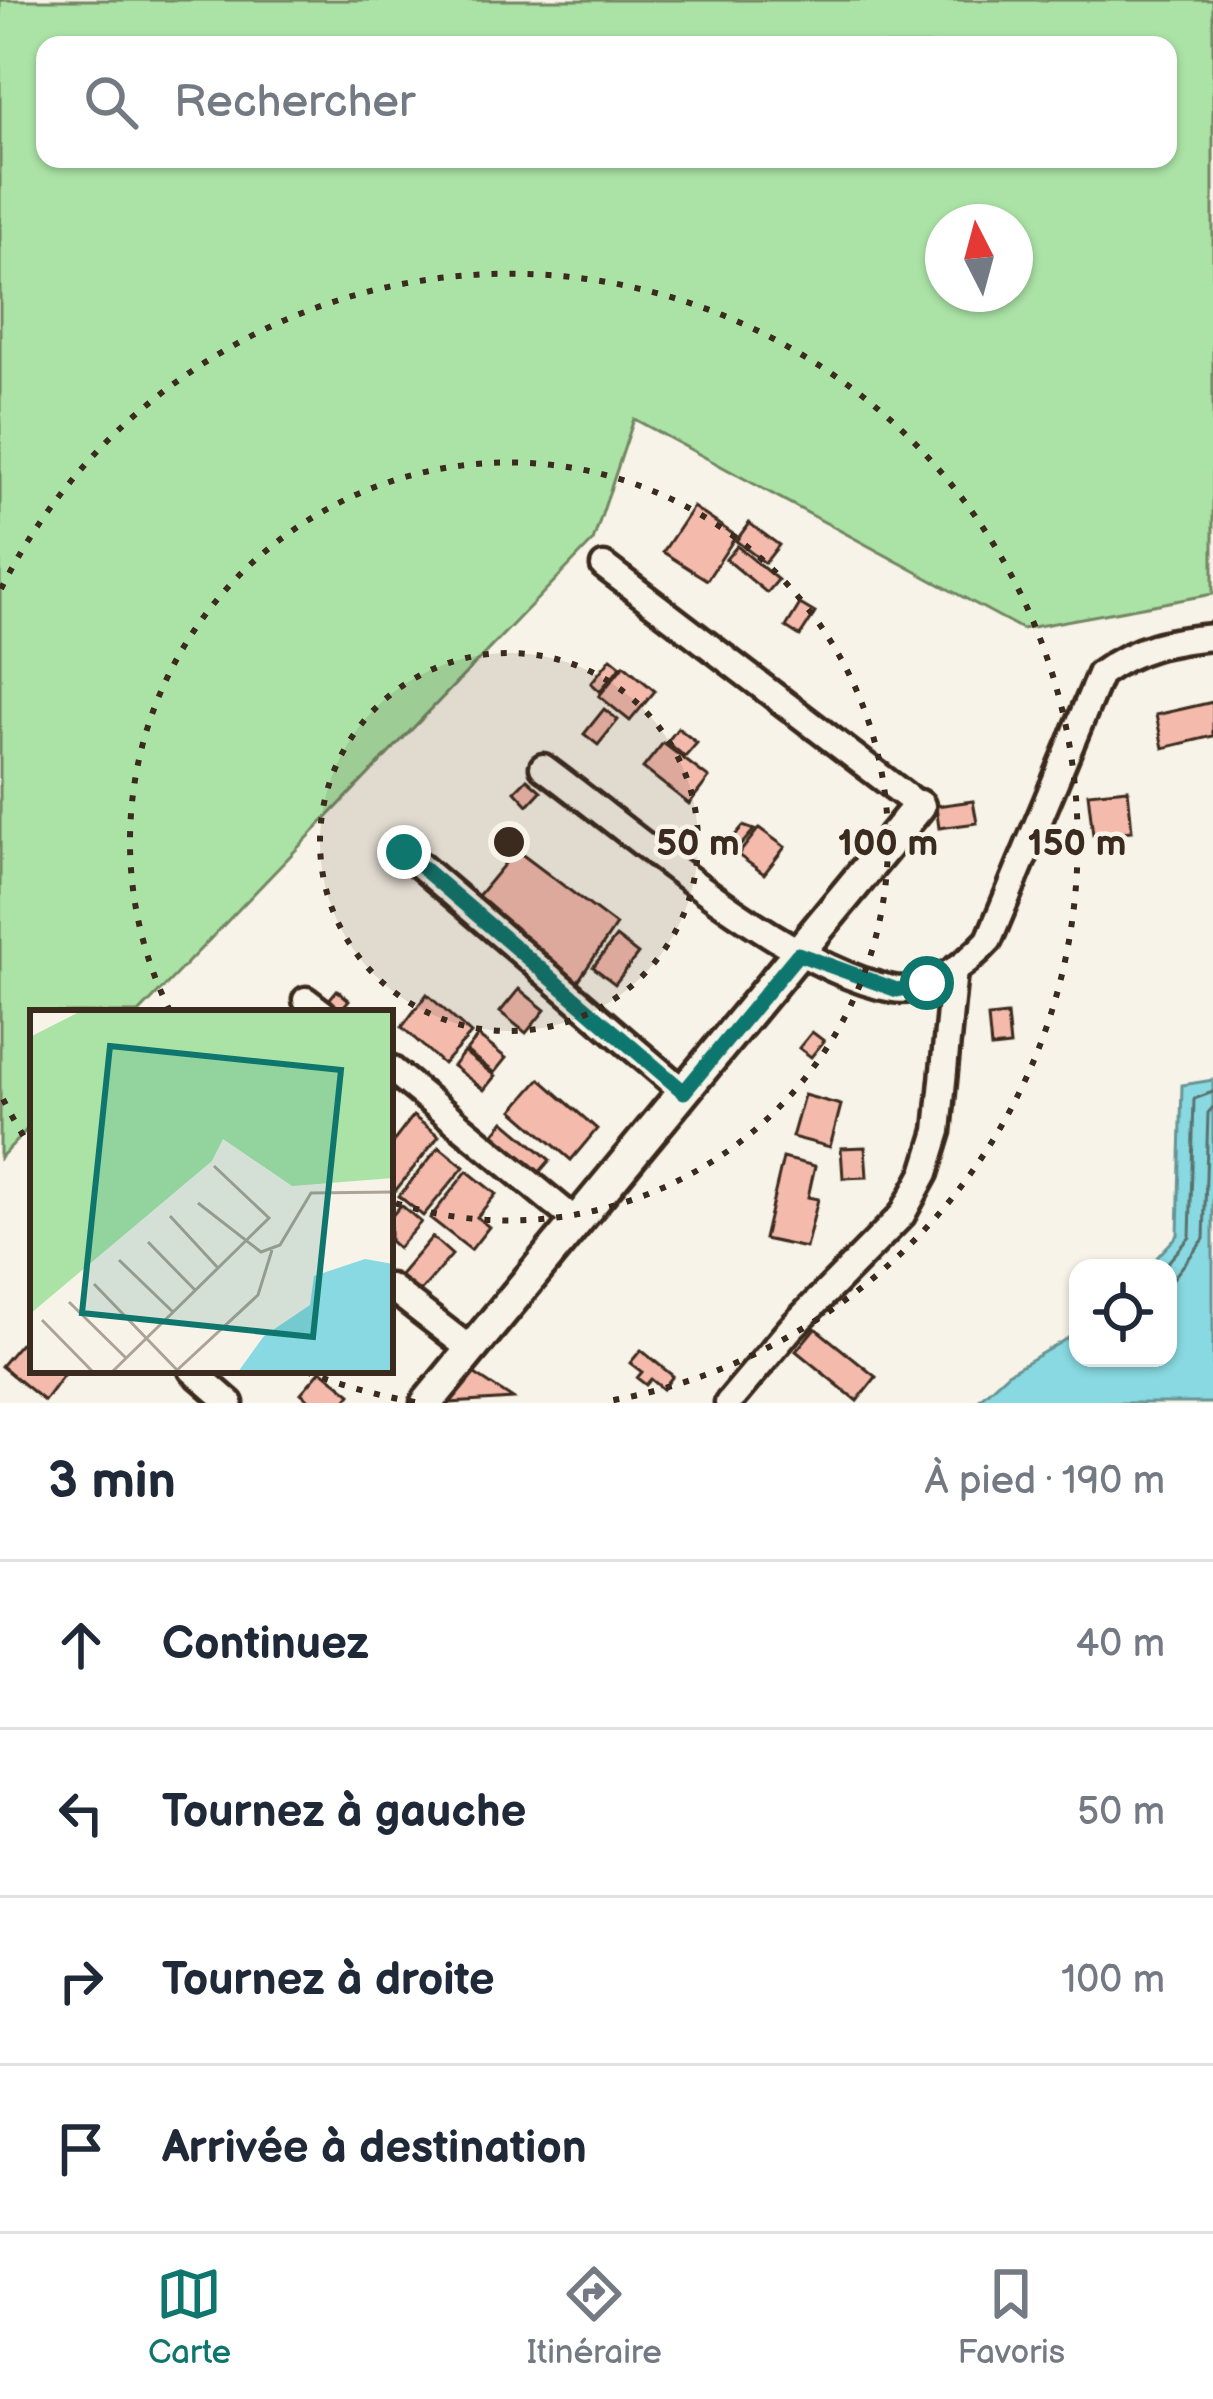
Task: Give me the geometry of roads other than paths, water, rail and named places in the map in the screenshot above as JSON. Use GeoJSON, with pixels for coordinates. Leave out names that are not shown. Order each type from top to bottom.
{"type":"FeatureCollection","features":[{"type":"Feature","properties":{"kind":"street"},"geometry":{"type":"LineString","coordinates":[[427,1403],[919,806],[604,566]]}},
{"type":"Feature","properties":{"kind":"street"},"geometry":{"type":"LineString","coordinates":[[543,767],[798,954],[897,990],[954,970],[989,940],[1100,674],[1126,655],[1160,642],[1213,637]]}},
{"type":"Feature","properties":{"kind":"street"},"geometry":{"type":"LineString","coordinates":[[404,852],[684,1092]]}},
{"type":"Feature","properties":{"kind":"street"},"geometry":{"type":"LineString","coordinates":[[728,1403],[790,1328],[902,1215],[926,1173],[938,1131],[954,970]]}},
{"type":"Feature","properties":{"kind":"street"},"geometry":{"type":"LineString","coordinates":[[393,1070],[577,1222]]}},
{"type":"Feature","properties":{"kind":"street"},"geometry":{"type":"LineString","coordinates":[[393,1289],[471,1350]]}},
{"type":"Feature","properties":{"kind":"street"},"geometry":{"type":"LineString","coordinates":[[195,1373],[230,1403]]}},
{"type":"Feature","properties":{"kind":"water"},"geometry":{"type":"Polygon","coordinates":[[[1213,1080],[1213,1403],[975,1403],[1008,1373],[1069,1337],[1069,1367],[1177,1367],[1177,1259],[1155,1259],[1178,1235],[1182,1085],[1213,1080]]]}}]}
